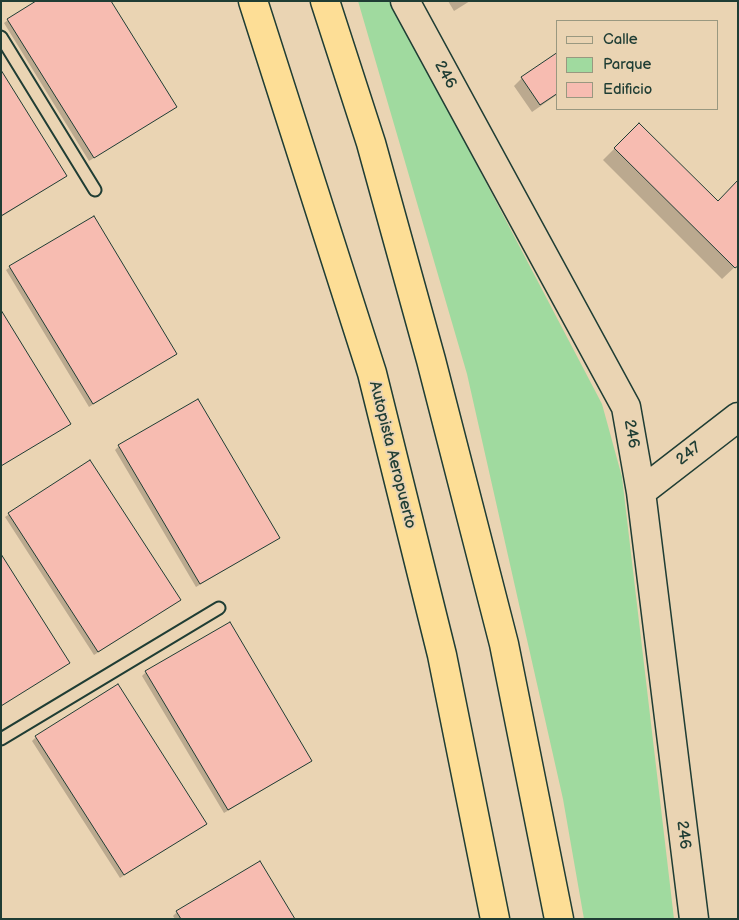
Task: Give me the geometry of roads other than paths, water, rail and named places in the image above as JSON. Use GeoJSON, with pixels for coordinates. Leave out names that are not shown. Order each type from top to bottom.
{"type":"FeatureCollection","features":[{"type":"Feature","properties":{"kind":"highway","name":"Autopista Aeropuerto"},"geometry":{"type":"LineString","coordinates":[[253,1],[372,373],[442,655],[495,919]]}},
{"type":"Feature","properties":{"kind":"highway"},"geometry":{"type":"LineString","coordinates":[[325,1],[371,143],[436,379],[504,644],[559,919]]}},
{"type":"Feature","properties":{"kind":"street","name":"246"},"geometry":{"type":"LineString","coordinates":[[405,1],[626,407],[641,492],[694,919]]}},
{"type":"Feature","properties":{"kind":"street","name":"247"},"geometry":{"type":"LineString","coordinates":[[641,492],[738,417]]}},
{"type":"Feature","properties":{"kind":"lane"},"geometry":{"type":"LineString","coordinates":[[1,37],[95,190]]}},
{"type":"Feature","properties":{"kind":"lane"},"geometry":{"type":"LineString","coordinates":[[1,739],[220,608]]}}]}
